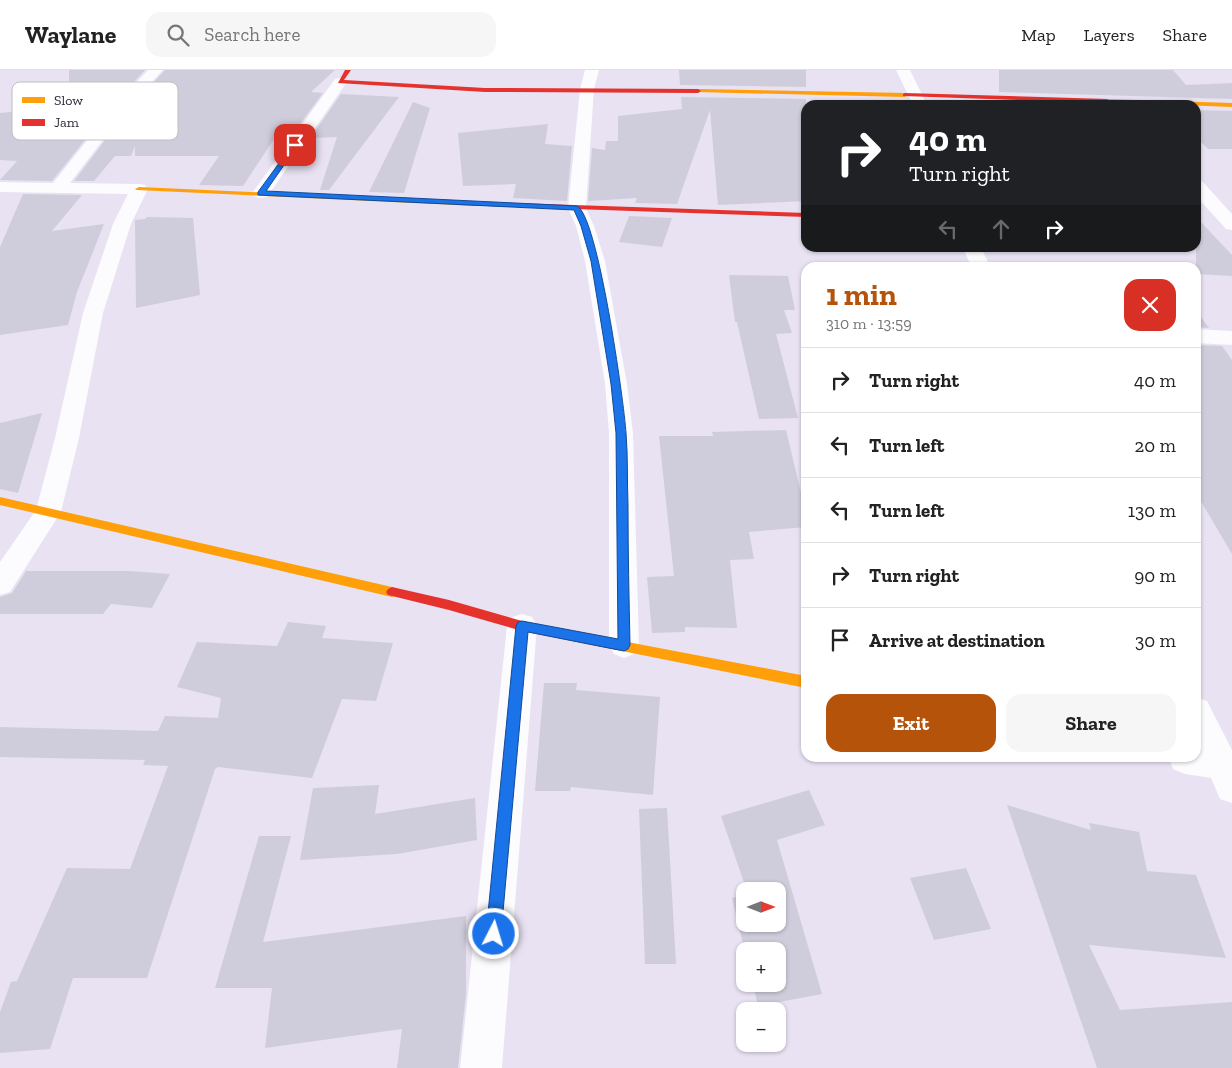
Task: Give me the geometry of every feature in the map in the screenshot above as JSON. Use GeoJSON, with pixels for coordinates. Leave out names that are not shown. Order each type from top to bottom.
{"type":"FeatureCollection","features":[{"type":"Feature","properties":{"kind":"street"},"geometry":{"type":"LineString","coordinates":[[145,82],[156,70]]}},
{"type":"Feature","properties":{"kind":"street"},"geometry":{"type":"LineString","coordinates":[[903,70],[918,100]]}},
{"type":"Feature","properties":{"kind":"street"},"geometry":{"type":"LineString","coordinates":[[261,193],[344,76],[476,90],[590,80],[918,100]]}},
{"type":"Feature","properties":{"kind":"street"},"geometry":{"type":"LineString","coordinates":[[590,80],[577,208],[585,226],[595,261],[616,384],[621,433],[624,645]]}},
{"type":"Feature","properties":{"kind":"street"},"geometry":{"type":"LineString","coordinates":[[1201,105],[1232,106]]}},
{"type":"Feature","properties":{"kind":"street"},"geometry":{"type":"LineString","coordinates":[[58,187],[95,140]]}},
{"type":"Feature","properties":{"kind":"street"},"geometry":{"type":"LineString","coordinates":[[0,187],[261,193],[577,208],[801,215]]}},
{"type":"Feature","properties":{"kind":"street"},"geometry":{"type":"LineString","coordinates":[[0,584],[48,512],[67,438],[93,312],[122,224],[139,189]]}},
{"type":"Feature","properties":{"kind":"street"},"geometry":{"type":"LineString","coordinates":[[1201,191],[1232,225]]}},
{"type":"Feature","properties":{"kind":"street"},"geometry":{"type":"LineString","coordinates":[[1201,336],[1232,338]]}},
{"type":"Feature","properties":{"kind":"street"},"geometry":{"type":"LineString","coordinates":[[0,501],[448,606],[522,626],[801,681]]}},
{"type":"Feature","properties":{"kind":"street"},"geometry":{"type":"LineString","coordinates":[[481,1068],[522,626]]}},
{"type":"Feature","properties":{"kind":"street"},"geometry":{"type":"LineString","coordinates":[[1201,720],[1229,773]]}},
{"type":"Feature","properties":{"kind":"street"},"geometry":{"type":"LineString","coordinates":[[1197,762],[1229,773]]}},
{"type":"Feature","properties":{"kind":"building"},"geometry":{"type":"Polygon","coordinates":[[[69,70],[145,70],[134,82],[69,82],[69,70]]]}},
{"type":"Feature","properties":{"kind":"building"},"geometry":{"type":"Polygon","coordinates":[[[165,70],[335,70],[311,92],[323,93],[289,139],[274,139],[243,186],[199,185],[219,156],[135,156],[135,146],[131,156],[115,156],[94,181],[74,181],[105,140],[178,140],[178,82],[154,82],[165,70]]]}},
{"type":"Feature","properties":{"kind":"building"},"geometry":{"type":"Polygon","coordinates":[[[679,70],[806,70],[806,87],[680,85],[679,70]]]}},
{"type":"Feature","properties":{"kind":"building"},"geometry":{"type":"Polygon","coordinates":[[[999,70],[1173,70],[1186,85],[1232,83],[1232,99],[999,92],[999,70]]]}},
{"type":"Feature","properties":{"kind":"building"},"geometry":{"type":"Polygon","coordinates":[[[341,94],[399,97],[329,190],[320,190],[337,137],[310,138],[341,94]]]}},
{"type":"Feature","properties":{"kind":"building"},"geometry":{"type":"Polygon","coordinates":[[[681,97],[806,99],[801,100],[801,201],[718,205],[710,110],[677,204],[635,203],[637,198],[588,201],[592,148],[605,150],[606,141],[618,141],[618,116],[682,109],[681,97]]]}},
{"type":"Feature","properties":{"kind":"building"},"geometry":{"type":"Polygon","coordinates":[[[413,102],[430,108],[404,193],[369,192],[413,102]]]}},
{"type":"Feature","properties":{"kind":"building"},"geometry":{"type":"Polygon","coordinates":[[[1201,110],[1232,111],[1232,149],[1208,149],[1201,142],[1201,110]]]}},
{"type":"Feature","properties":{"kind":"building"},"geometry":{"type":"Polygon","coordinates":[[[12,112],[12,140],[85,140],[52,181],[0,180],[17,161],[0,160],[0,113],[12,112]]]}},
{"type":"Feature","properties":{"kind":"building"},"geometry":{"type":"Polygon","coordinates":[[[548,124],[545,144],[572,146],[567,201],[513,198],[516,184],[463,186],[458,133],[548,124]]]}},
{"type":"Feature","properties":{"kind":"building"},"geometry":{"type":"Polygon","coordinates":[[[23,194],[82,195],[52,231],[104,224],[77,292],[68,325],[0,335],[0,247],[23,194]]]}},
{"type":"Feature","properties":{"kind":"building"},"geometry":{"type":"Polygon","coordinates":[[[629,216],[672,218],[662,247],[619,242],[629,216]]]}},
{"type":"Feature","properties":{"kind":"building"},"geometry":{"type":"Polygon","coordinates":[[[147,217],[193,218],[200,295],[136,308],[135,220],[147,217]]]}},
{"type":"Feature","properties":{"kind":"building"},"geometry":{"type":"Polygon","coordinates":[[[1201,222],[1232,255],[1232,276],[1201,274],[1201,262],[1196,262],[1196,252],[1201,252],[1201,222]]]}},
{"type":"Feature","properties":{"kind":"building"},"geometry":{"type":"Polygon","coordinates":[[[729,275],[788,276],[795,310],[784,310],[792,333],[776,334],[798,418],[759,419],[737,322],[735,322],[729,275]]]}},
{"type":"Feature","properties":{"kind":"building"},"geometry":{"type":"Polygon","coordinates":[[[1201,317],[1209,328],[1201,327],[1201,317]]]}},
{"type":"Feature","properties":{"kind":"building"},"geometry":{"type":"Polygon","coordinates":[[[1201,345],[1222,346],[1232,360],[1232,554],[1201,501],[1201,345]]]}},
{"type":"Feature","properties":{"kind":"building"},"geometry":{"type":"Polygon","coordinates":[[[42,413],[18,493],[0,489],[0,423],[42,413]]]}},
{"type":"Feature","properties":{"kind":"building"},"geometry":{"type":"Polygon","coordinates":[[[786,430],[801,493],[801,527],[749,532],[754,559],[730,560],[737,628],[685,627],[685,632],[652,633],[647,577],[674,576],[659,436],[713,436],[712,432],[786,430]]]}},
{"type":"Feature","properties":{"kind":"building"},"geometry":{"type":"Polygon","coordinates":[[[26,571],[129,571],[170,574],[152,608],[111,604],[103,614],[0,614],[0,597],[12,593],[26,571]]]}},
{"type":"Feature","properties":{"kind":"building"},"geometry":{"type":"Polygon","coordinates":[[[288,622],[326,626],[322,638],[393,643],[376,701],[342,699],[312,778],[218,767],[215,769],[147,978],[73,978],[50,1049],[0,1053],[0,1012],[11,982],[17,981],[67,868],[130,869],[168,766],[143,765],[145,760],[0,757],[0,727],[158,731],[165,716],[218,718],[221,698],[177,687],[197,642],[277,646],[288,622]]]}},
{"type":"Feature","properties":{"kind":"building"},"geometry":{"type":"Polygon","coordinates":[[[544,683],[577,683],[576,690],[660,697],[653,795],[571,787],[570,791],[535,791],[544,683]]]}},
{"type":"Feature","properties":{"kind":"building"},"geometry":{"type":"Polygon","coordinates":[[[379,785],[375,814],[475,798],[477,840],[397,854],[300,860],[313,788],[379,785]]]}},
{"type":"Feature","properties":{"kind":"building"},"geometry":{"type":"Polygon","coordinates":[[[809,790],[825,825],[777,840],[822,994],[779,1002],[757,1002],[755,992],[786,992],[786,942],[743,942],[740,932],[786,932],[786,882],[744,882],[721,816],[809,790]]]}},
{"type":"Feature","properties":{"kind":"building"},"geometry":{"type":"Polygon","coordinates":[[[1007,805],[1091,830],[1089,823],[1139,832],[1147,871],[1196,875],[1226,958],[1089,945],[1120,1010],[1232,1002],[1232,1068],[1097,1068],[1007,805]]]}},
{"type":"Feature","properties":{"kind":"building"},"geometry":{"type":"Polygon","coordinates":[[[667,808],[676,964],[645,964],[639,809],[667,808]]]}},
{"type":"Feature","properties":{"kind":"building"},"geometry":{"type":"Polygon","coordinates":[[[259,836],[291,836],[263,942],[466,916],[466,994],[458,1068],[397,1068],[402,1029],[265,1048],[272,988],[215,988],[259,836]]]}},
{"type":"Feature","properties":{"kind":"building"},"geometry":{"type":"Polygon","coordinates":[[[966,868],[991,929],[934,940],[910,878],[966,868]]]}},
{"type":"Feature","properties":{"kind":"building"},"geometry":{"type":"Polygon","coordinates":[[[736,897],[736,915],[732,898],[736,897]]]}},
{"type":"Feature","properties":{"kind":"traffic: slow"},"geometry":{"type":"LineString","coordinates":[[698,91],[905,95]]}},
{"type":"Feature","properties":{"kind":"traffic: slow"},"geometry":{"type":"LineString","coordinates":[[1201,104],[1232,105]]}},
{"type":"Feature","properties":{"kind":"traffic: slow"},"geometry":{"type":"LineString","coordinates":[[139,189],[456,203]]}},
{"type":"Feature","properties":{"kind":"traffic: slow"},"geometry":{"type":"LineString","coordinates":[[0,501],[392,592]]}},
{"type":"Feature","properties":{"kind":"traffic: slow"},"geometry":{"type":"LineString","coordinates":[[617,645],[801,681]]}},
{"type":"Feature","properties":{"kind":"traffic: jam"},"geometry":{"type":"LineString","coordinates":[[348,70],[340,82],[485,90],[698,91]]}},
{"type":"Feature","properties":{"kind":"traffic: jam"},"geometry":{"type":"LineString","coordinates":[[905,95],[1073,100]]}},
{"type":"Feature","properties":{"kind":"traffic: jam"},"geometry":{"type":"LineString","coordinates":[[456,203],[801,215]]}},
{"type":"Feature","properties":{"kind":"traffic: jam"},"geometry":{"type":"LineString","coordinates":[[392,592],[449,605],[522,626],[617,645]]}},
{"type":"Feature","properties":{"kind":"route"},"geometry":{"type":"LineString","coordinates":[[295,145],[261,193],[577,208],[585,226],[595,261],[616,384],[621,433],[624,645],[522,626],[494,934]]}}]}
